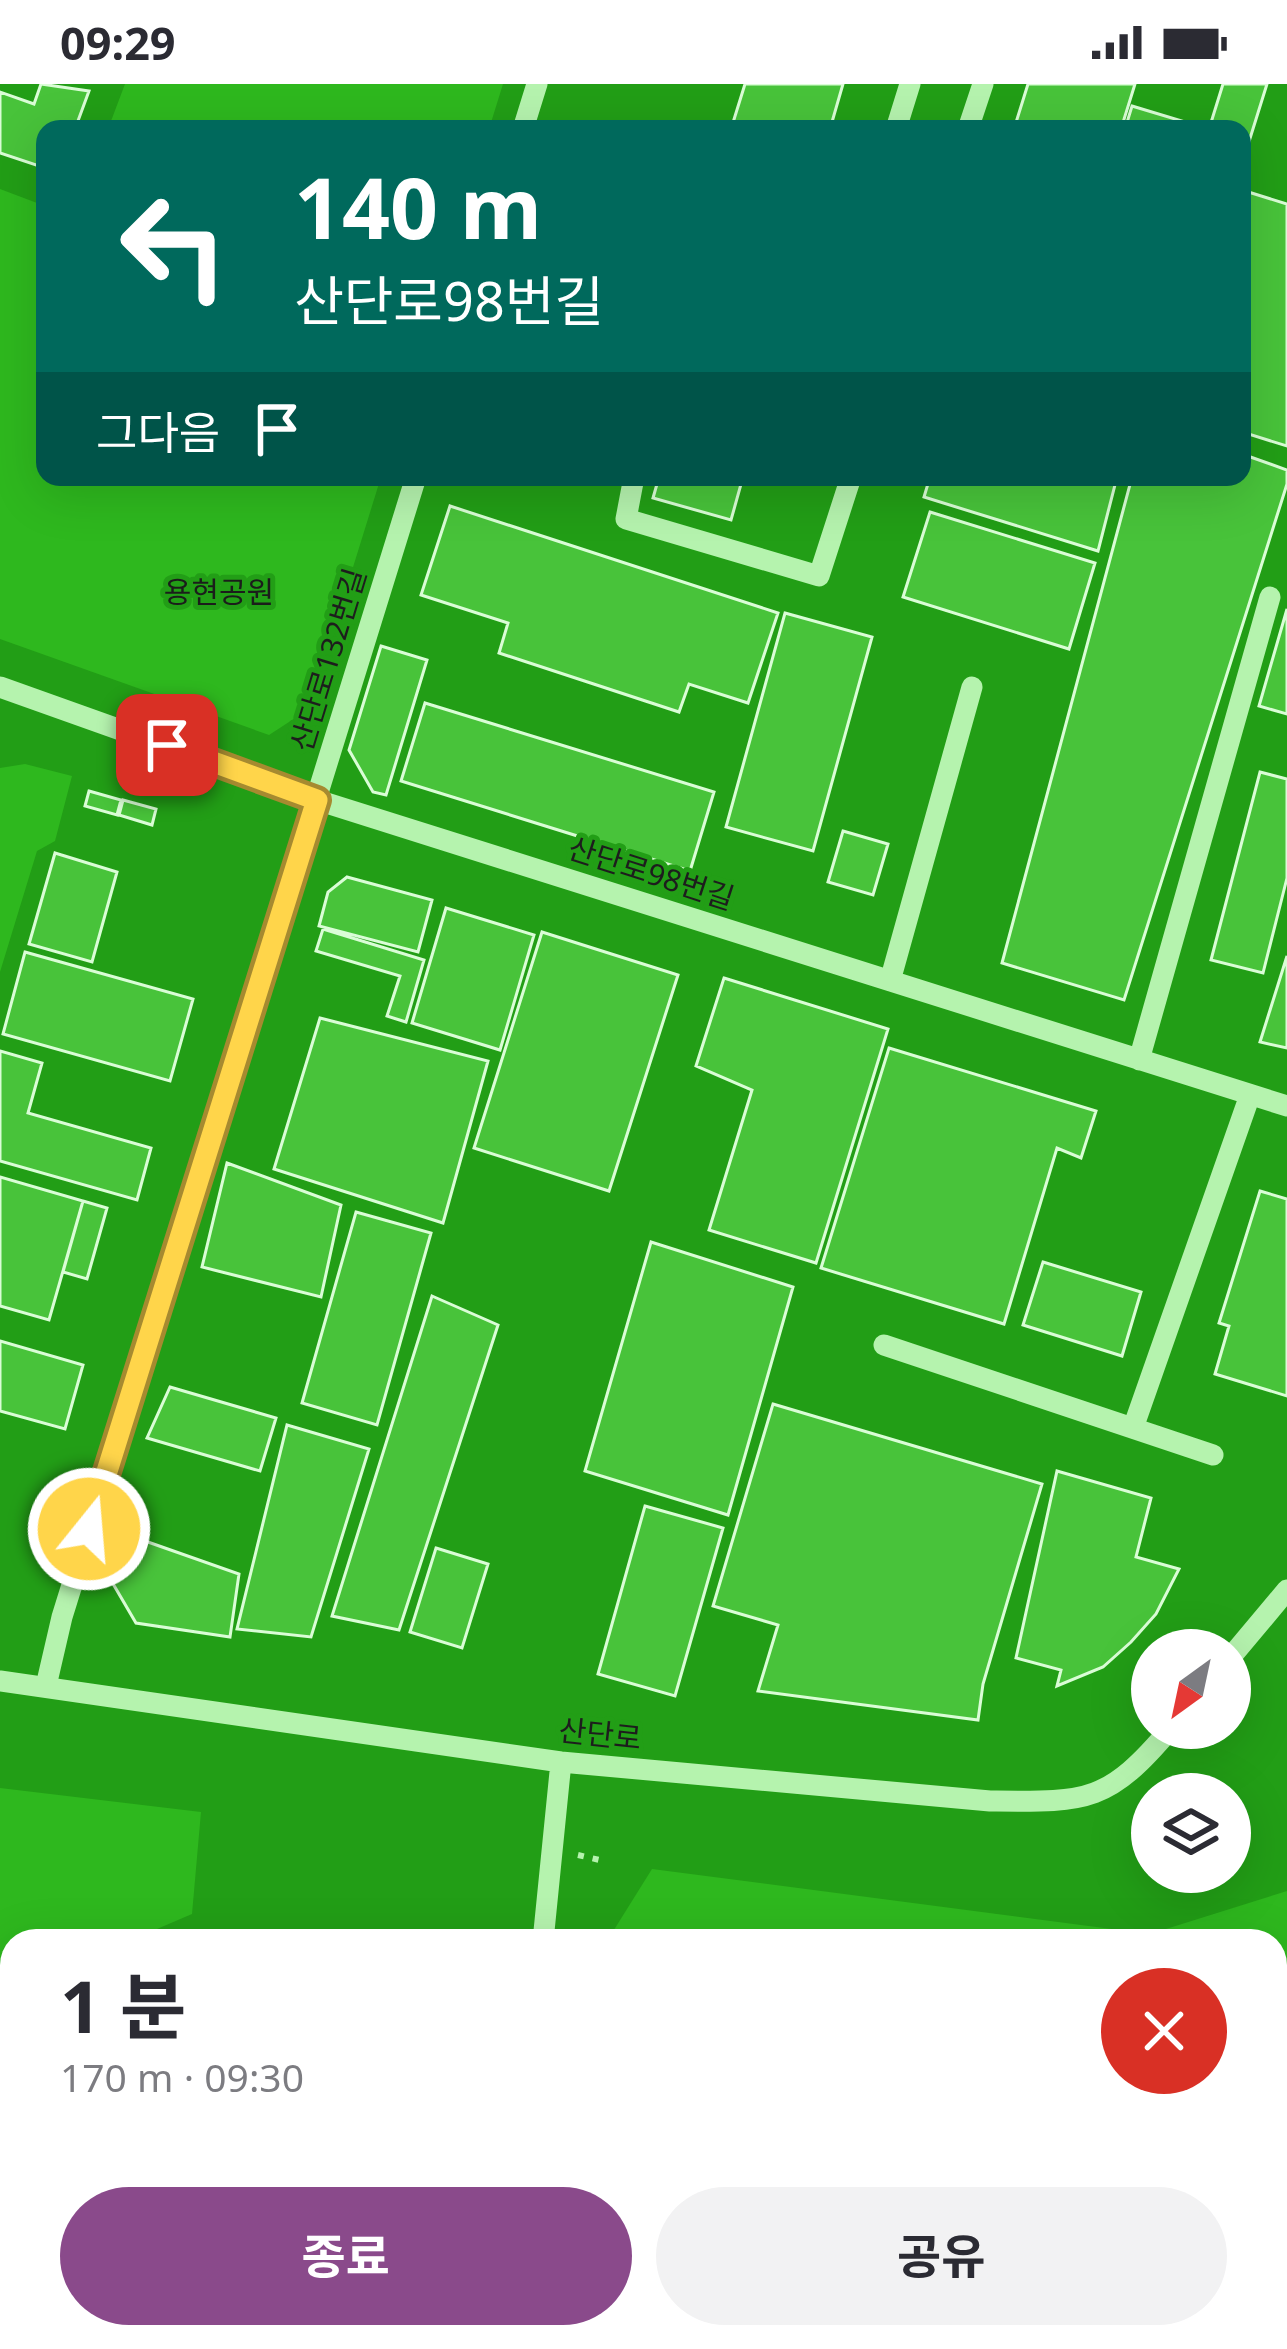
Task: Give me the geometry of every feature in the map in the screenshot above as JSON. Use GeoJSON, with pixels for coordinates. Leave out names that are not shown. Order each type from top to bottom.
{"type":"FeatureCollection","features":[{"type":"Feature","properties":{"kind":"lane"},"geometry":{"type":"LineString","coordinates":[[526,120],[537,84]]}},
{"type":"Feature","properties":{"kind":"lane"},"geometry":{"type":"LineString","coordinates":[[899,120],[910,84]]}},
{"type":"Feature","properties":{"kind":"lane"},"geometry":{"type":"LineString","coordinates":[[971,120],[982,84]]}},
{"type":"Feature","properties":{"kind":"lane","name":"산단로132번길"},"geometry":{"type":"LineString","coordinates":[[46,1686],[62,1617],[413,486]]}},
{"type":"Feature","properties":{"kind":"lane"},"geometry":{"type":"LineString","coordinates":[[632,486],[626,519],[819,576],[848,486]]}},
{"type":"Feature","properties":{"kind":"lane"},"geometry":{"type":"LineString","coordinates":[[1139,1060],[1270,597]]}},
{"type":"Feature","properties":{"kind":"lane","name":"산단로98번길"},"geometry":{"type":"LineString","coordinates":[[0,687],[317,800],[1287,1106]]}},
{"type":"Feature","properties":{"kind":"lane"},"geometry":{"type":"LineString","coordinates":[[890,981],[972,687]]}},
{"type":"Feature","properties":{"kind":"lane"},"geometry":{"type":"LineString","coordinates":[[1133,1428],[1250,1095]]}},
{"type":"Feature","properties":{"kind":"lane"},"geometry":{"type":"LineString","coordinates":[[884,1345],[1213,1455]]}},
{"type":"Feature","properties":{"kind":"lane"},"geometry":{"type":"LineString","coordinates":[[1251,1633],[1287,1589]]}},
{"type":"Feature","properties":{"kind":"lane","name":"산단로"},"geometry":{"type":"LineString","coordinates":[[0,1681],[561,1762],[990,1801],[1052,1801],[1115,1788],[1151,1749]]}},
{"type":"Feature","properties":{"kind":"lane"},"geometry":{"type":"LineString","coordinates":[[544,1929],[561,1762]]}},
{"type":"Feature","properties":{"kind":"green space"},"geometry":{"type":"Polygon","coordinates":[[[125,84],[503,84],[492,120],[111,120],[125,84]]]}},
{"type":"Feature","properties":{"kind":"green space","name":"용현공원"},"geometry":{"type":"Polygon","coordinates":[[[0,189],[36,203],[36,486],[378,486],[309,709],[269,735],[0,639],[0,189]]]}},
{"type":"Feature","properties":{"kind":"green space"},"geometry":{"type":"Polygon","coordinates":[[[25,764],[72,776],[55,841],[37,851],[0,972],[0,768],[25,764]]]}},
{"type":"Feature","properties":{"kind":"green space"},"geometry":{"type":"Polygon","coordinates":[[[0,1788],[201,1812],[192,1914],[157,1929],[0,1929],[0,1788]]]}},
{"type":"Feature","properties":{"kind":"green space"},"geometry":{"type":"Polygon","coordinates":[[[652,1869],[1112,1929],[614,1929],[652,1869]]]}},
{"type":"Feature","properties":{"kind":"green space"},"geometry":{"type":"Polygon","coordinates":[[[1287,1891],[1287,1929],[1166,1929],[1287,1891]]]}},
{"type":"Feature","properties":{"kind":"building"},"geometry":{"type":"Polygon","coordinates":[[[41,84],[89,91],[78,120],[36,120],[36,165],[0,153],[0,92],[34,104],[41,84]]]}},
{"type":"Feature","properties":{"kind":"building"},"geometry":{"type":"Polygon","coordinates":[[[745,84],[843,84],[833,120],[734,120],[745,84]]]}},
{"type":"Feature","properties":{"kind":"building"},"geometry":{"type":"Polygon","coordinates":[[[1028,84],[1135,84],[1124,120],[1017,120],[1028,84]]]}},
{"type":"Feature","properties":{"kind":"building"},"geometry":{"type":"Polygon","coordinates":[[[1223,84],[1267,84],[1251,135],[1251,120],[1212,120],[1223,84]]]}},
{"type":"Feature","properties":{"kind":"building"},"geometry":{"type":"Polygon","coordinates":[[[1132,106],[1179,120],[1128,120],[1132,106]]]}},
{"type":"Feature","properties":{"kind":"building"},"geometry":{"type":"Polygon","coordinates":[[[1251,193],[1287,204],[1287,446],[1251,435],[1251,193]]]}},
{"type":"Feature","properties":{"kind":"building"},"geometry":{"type":"Polygon","coordinates":[[[1251,457],[1287,470],[1287,484],[1124,1000],[1002,963],[1130,486],[1251,486],[1251,457]]]}},
{"type":"Feature","properties":{"kind":"building"},"geometry":{"type":"Polygon","coordinates":[[[656,486],[740,486],[731,520],[653,498],[656,486]]]}},
{"type":"Feature","properties":{"kind":"building"},"geometry":{"type":"Polygon","coordinates":[[[927,486],[1115,486],[1098,551],[924,497],[927,486]]]}},
{"type":"Feature","properties":{"kind":"building"},"geometry":{"type":"Polygon","coordinates":[[[450,506],[778,613],[748,703],[689,684],[679,712],[499,653],[508,623],[421,595],[450,506]]]}},
{"type":"Feature","properties":{"kind":"building"},"geometry":{"type":"Polygon","coordinates":[[[930,512],[1095,563],[1069,649],[903,597],[930,512]]]}},
{"type":"Feature","properties":{"kind":"building"},"geometry":{"type":"Polygon","coordinates":[[[1287,609],[1287,714],[1259,706],[1287,609]]]}},
{"type":"Feature","properties":{"kind":"building"},"geometry":{"type":"Polygon","coordinates":[[[785,613],[872,637],[813,851],[726,827],[785,613]]]}},
{"type":"Feature","properties":{"kind":"building"},"geometry":{"type":"Polygon","coordinates":[[[381,646],[427,660],[386,795],[373,792],[349,750],[381,646]]]}},
{"type":"Feature","properties":{"kind":"building"},"geometry":{"type":"Polygon","coordinates":[[[425,703],[714,792],[690,871],[401,781],[425,703]]]}},
{"type":"Feature","properties":{"kind":"building"},"geometry":{"type":"Polygon","coordinates":[[[1260,772],[1287,779],[1287,878],[1263,973],[1211,960],[1260,772]]]}},
{"type":"Feature","properties":{"kind":"building"},"geometry":{"type":"Polygon","coordinates":[[[89,791],[121,800],[117,815],[85,806],[89,791]]]}},
{"type":"Feature","properties":{"kind":"building"},"geometry":{"type":"Polygon","coordinates":[[[123,800],[156,809],[152,825],[119,815],[123,800]]]}},
{"type":"Feature","properties":{"kind":"building"},"geometry":{"type":"Polygon","coordinates":[[[843,831],[888,844],[873,895],[828,882],[843,831]]]}},
{"type":"Feature","properties":{"kind":"building"},"geometry":{"type":"Polygon","coordinates":[[[55,853],[117,872],[92,962],[29,944],[55,853]]]}},
{"type":"Feature","properties":{"kind":"building"},"geometry":{"type":"Polygon","coordinates":[[[347,877],[432,900],[418,952],[319,926],[328,892],[347,877]]]}},
{"type":"Feature","properties":{"kind":"building"},"geometry":{"type":"Polygon","coordinates":[[[446,908],[534,935],[500,1050],[412,1023],[446,908]]]}},
{"type":"Feature","properties":{"kind":"building"},"geometry":{"type":"Polygon","coordinates":[[[323,929],[424,960],[406,1022],[387,1016],[400,976],[316,951],[323,929]]]}},
{"type":"Feature","properties":{"kind":"building"},"geometry":{"type":"Polygon","coordinates":[[[542,932],[678,975],[609,1191],[474,1148],[542,932]]]}},
{"type":"Feature","properties":{"kind":"building"},"geometry":{"type":"Polygon","coordinates":[[[25,952],[193,999],[170,1081],[3,1034],[25,952]]]}},
{"type":"Feature","properties":{"kind":"building"},"geometry":{"type":"Polygon","coordinates":[[[1287,956],[1287,1048],[1260,1042],[1287,956]]]}},
{"type":"Feature","properties":{"kind":"building"},"geometry":{"type":"Polygon","coordinates":[[[724,978],[888,1029],[816,1263],[709,1230],[752,1090],[696,1066],[724,978]]]}},
{"type":"Feature","properties":{"kind":"building"},"geometry":{"type":"Polygon","coordinates":[[[320,1018],[488,1061],[443,1223],[274,1169],[320,1018]]]}},
{"type":"Feature","properties":{"kind":"building"},"geometry":{"type":"Polygon","coordinates":[[[889,1048],[1096,1111],[1081,1158],[1057,1148],[1004,1324],[821,1268],[889,1048]]]}},
{"type":"Feature","properties":{"kind":"building"},"geometry":{"type":"Polygon","coordinates":[[[0,1051],[42,1063],[28,1113],[151,1148],[137,1200],[0,1161],[0,1051]]]}},
{"type":"Feature","properties":{"kind":"building"},"geometry":{"type":"Polygon","coordinates":[[[227,1163],[341,1205],[321,1297],[202,1267],[227,1163]]]}},
{"type":"Feature","properties":{"kind":"building"},"geometry":{"type":"Polygon","coordinates":[[[0,1177],[83,1201],[49,1320],[0,1306],[0,1177]]]}},
{"type":"Feature","properties":{"kind":"building"},"geometry":{"type":"Polygon","coordinates":[[[1260,1191],[1287,1199],[1287,1396],[1215,1374],[1229,1326],[1219,1323],[1260,1191]]]}},
{"type":"Feature","properties":{"kind":"building"},"geometry":{"type":"Polygon","coordinates":[[[83,1201],[107,1208],[87,1279],[63,1272],[83,1201]]]}},
{"type":"Feature","properties":{"kind":"building"},"geometry":{"type":"Polygon","coordinates":[[[356,1212],[431,1233],[377,1425],[302,1403],[356,1212]]]}},
{"type":"Feature","properties":{"kind":"building"},"geometry":{"type":"Polygon","coordinates":[[[651,1242],[793,1287],[728,1515],[585,1471],[651,1242]]]}},
{"type":"Feature","properties":{"kind":"building"},"geometry":{"type":"Polygon","coordinates":[[[1043,1262],[1141,1292],[1122,1356],[1023,1325],[1043,1262]]]}},
{"type":"Feature","properties":{"kind":"building"},"geometry":{"type":"Polygon","coordinates":[[[432,1296],[498,1325],[399,1630],[332,1616],[432,1296]]]}},
{"type":"Feature","properties":{"kind":"building"},"geometry":{"type":"Polygon","coordinates":[[[0,1341],[83,1365],[65,1429],[0,1411],[0,1341]]]}},
{"type":"Feature","properties":{"kind":"building"},"geometry":{"type":"Polygon","coordinates":[[[170,1387],[276,1418],[260,1471],[147,1438],[170,1387]]]}},
{"type":"Feature","properties":{"kind":"building"},"geometry":{"type":"Polygon","coordinates":[[[773,1404],[1042,1484],[983,1684],[978,1720],[758,1691],[778,1625],[713,1606],[773,1404]]]}},
{"type":"Feature","properties":{"kind":"building"},"geometry":{"type":"Polygon","coordinates":[[[287,1425],[369,1449],[311,1637],[237,1629],[287,1425]]]}},
{"type":"Feature","properties":{"kind":"building"},"geometry":{"type":"Polygon","coordinates":[[[1057,1471],[1151,1498],[1136,1557],[1179,1569],[1156,1614],[1143,1629],[1131,1629],[1131,1642],[1103,1667],[1057,1686],[1061,1670],[1016,1658],[1057,1471]]]}},
{"type":"Feature","properties":{"kind":"building"},"geometry":{"type":"Polygon","coordinates":[[[645,1506],[723,1528],[675,1696],[598,1674],[645,1506]]]}},
{"type":"Feature","properties":{"kind":"building"},"geometry":{"type":"Polygon","coordinates":[[[128,1535],[239,1574],[230,1637],[136,1623],[112,1582],[128,1535]]]}},
{"type":"Feature","properties":{"kind":"building"},"geometry":{"type":"Polygon","coordinates":[[[436,1548],[488,1564],[462,1648],[410,1632],[436,1548]]]}},
{"type":"Feature","properties":{"kind":"route"},"geometry":{"type":"LineString","coordinates":[[89,1529],[317,800],[167,745]]}}]}
